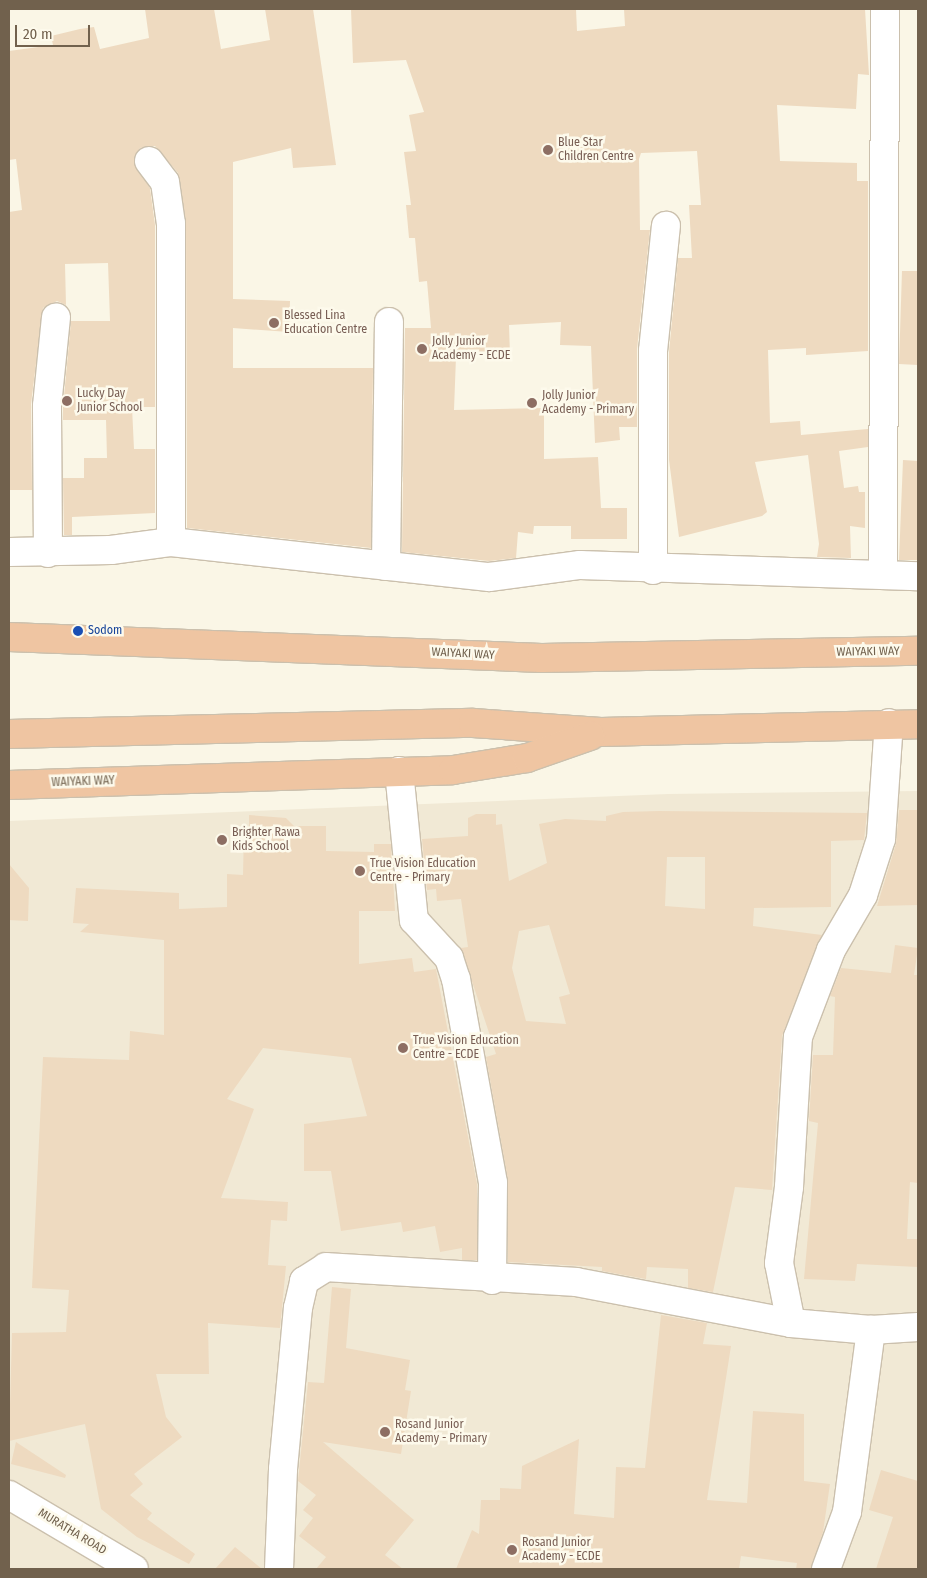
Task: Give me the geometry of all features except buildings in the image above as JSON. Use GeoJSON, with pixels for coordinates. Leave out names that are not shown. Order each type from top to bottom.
{"type":"FeatureCollection","features":[{"type":"Feature","properties":{"kind":"highway","name":"WAIYAKI WAY"},"geometry":{"type":"LineString","coordinates":[[9,637],[542,658],[918,651]]}},
{"type":"Feature","properties":{"kind":"highway","name":"WAIYAKI WAY"},"geometry":{"type":"LineString","coordinates":[[9,734],[473,722],[601,732],[889,723],[918,724]]}},
{"type":"Feature","properties":{"kind":"highway","name":"WAIYAKI WAY"},"geometry":{"type":"LineString","coordinates":[[9,785],[399,771],[496,765],[601,732]]}},
{"type":"Feature","properties":{"kind":"street"},"geometry":{"type":"LineString","coordinates":[[883,576],[885,9]]}},
{"type":"Feature","properties":{"kind":"street"},"geometry":{"type":"LineString","coordinates":[[149,161],[165,182],[171,224],[171,542]]}},
{"type":"Feature","properties":{"kind":"street"},"geometry":{"type":"LineString","coordinates":[[654,570],[653,351],[666,226]]}},
{"type":"Feature","properties":{"kind":"street"},"geometry":{"type":"LineString","coordinates":[[48,553],[47,406],[56,317]]}},
{"type":"Feature","properties":{"kind":"street"},"geometry":{"type":"LineString","coordinates":[[386,566],[389,322]]}},
{"type":"Feature","properties":{"kind":"street"},"geometry":{"type":"LineString","coordinates":[[9,552],[48,553],[171,542],[489,577],[580,565],[654,570],[918,576]]}},
{"type":"Feature","properties":{"kind":"street"},"geometry":{"type":"LineString","coordinates":[[792,1323],[779,1263],[789,1187],[798,1037],[830,950],[862,895],[881,839],[889,723]]}},
{"type":"Feature","properties":{"kind":"street"},"geometry":{"type":"LineString","coordinates":[[399,771],[414,920],[448,958],[456,979],[493,1183],[492,1280]]}},
{"type":"Feature","properties":{"kind":"street"},"geometry":{"type":"LineString","coordinates":[[279,1569],[283,1469],[304,1281],[326,1267],[492,1280],[586,1283],[792,1323],[871,1330],[918,1327]]}},
{"type":"Feature","properties":{"kind":"street"},"geometry":{"type":"LineString","coordinates":[[826,1569],[847,1512],[871,1330]]}},
{"type":"Feature","properties":{"kind":"street","name":"MURATHA ROAD"},"geometry":{"type":"LineString","coordinates":[[9,1495],[134,1569]]}},
{"type":"Feature","properties":{"kind":"shaded area"},"geometry":{"type":"Polygon","coordinates":[[[918,791],[918,1569],[9,1569],[9,821],[668,794],[918,791]]]}},
{"type":"Feature","properties":{"kind":"place","name":"Blue Star Children Centre"},"geometry":{"type":"Point","coordinates":[548,150]}},
{"type":"Feature","properties":{"kind":"place","name":"Blessed Lina Education Centre"},"geometry":{"type":"Point","coordinates":[274,323]}},
{"type":"Feature","properties":{"kind":"place","name":"Jolly Junior Academy - ECDE"},"geometry":{"type":"Point","coordinates":[422,349]}},
{"type":"Feature","properties":{"kind":"place","name":"Lucky Day Junior School"},"geometry":{"type":"Point","coordinates":[67,401]}},
{"type":"Feature","properties":{"kind":"place","name":"Jolly Junior Academy - Primary"},"geometry":{"type":"Point","coordinates":[532,403]}},
{"type":"Feature","properties":{"kind":"place","name":"Sodom"},"geometry":{"type":"Point","coordinates":[78,631]}},
{"type":"Feature","properties":{"kind":"place","name":"Brighter Rawa Kids School"},"geometry":{"type":"Point","coordinates":[222,840]}},
{"type":"Feature","properties":{"kind":"place","name":"True Vision Education Centre - Primary"},"geometry":{"type":"Point","coordinates":[360,871]}},
{"type":"Feature","properties":{"kind":"place","name":"True Vision Education Centre - ECDE"},"geometry":{"type":"Point","coordinates":[403,1048]}},
{"type":"Feature","properties":{"kind":"place","name":"Rosand Junior Academy - Primary"},"geometry":{"type":"Point","coordinates":[385,1432]}},
{"type":"Feature","properties":{"kind":"place","name":"Rosand Junior Academy - ECDE"},"geometry":{"type":"Point","coordinates":[512,1550]}}]}
